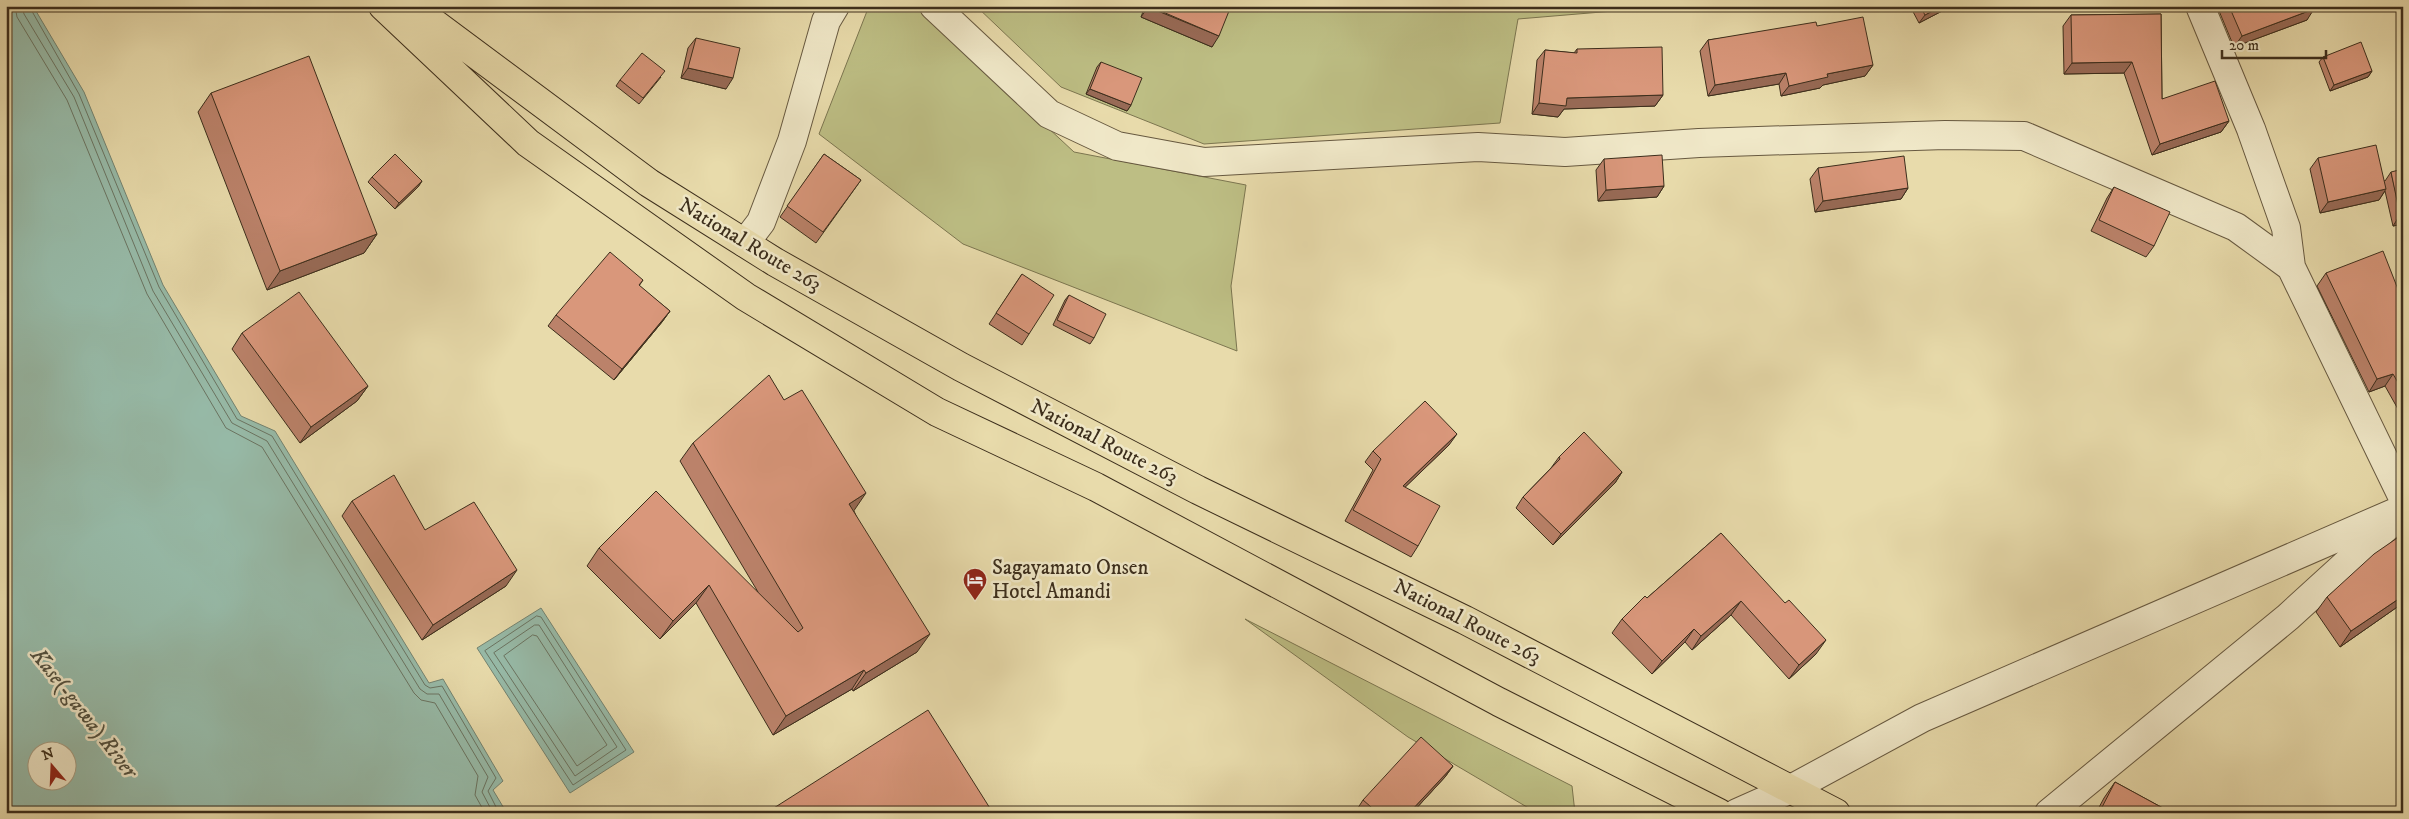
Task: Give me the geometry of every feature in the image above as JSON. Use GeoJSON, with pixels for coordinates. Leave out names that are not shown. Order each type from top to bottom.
{"type":"FeatureCollection","features":[{"type":"Feature","properties":{"kind":"highway","name":"National Route 263"},"geometry":{"type":"LineString","coordinates":[[383,6],[528,143],[746,297],[937,412],[1096,487],[1499,702],[1719,813]]}},
{"type":"Feature","properties":{"kind":"highway","name":"National Route 263"},"geometry":{"type":"LineString","coordinates":[[411,6],[649,183],[744,243],[961,368],[1198,490],[1465,620],[1836,813]]}},
{"type":"Feature","properties":{"kind":"street"},"geometry":{"type":"LineString","coordinates":[[744,243],[761,222],[785,159],[826,20],[835,6]]}},
{"type":"Feature","properties":{"kind":"street"},"geometry":{"type":"LineString","coordinates":[[934,6],[1049,114],[1117,146],[1127,148],[1204,162],[1478,147],[1565,152],[1708,142],[1946,135],[2024,136],[2236,227],[2291,267]]}},
{"type":"Feature","properties":{"kind":"street"},"geometry":{"type":"LineString","coordinates":[[2200,6],[2251,129],[2286,228],[2291,267],[2403,498]]}},
{"type":"Feature","properties":{"kind":"street"},"geometry":{"type":"LineString","coordinates":[[1737,813],[1791,789],[1922,718],[2403,511]]}},
{"type":"Feature","properties":{"kind":"street"},"geometry":{"type":"LineString","coordinates":[[2049,813],[2288,617],[2403,511]]}},
{"type":"Feature","properties":{"kind":"green space"},"geometry":{"type":"Polygon","coordinates":[[[869,6],[917,6],[1074,152],[1246,185],[1231,286],[1237,351],[963,244],[819,134],[869,6]]]}},
{"type":"Feature","properties":{"kind":"green space"},"geometry":{"type":"Polygon","coordinates":[[[976,6],[1673,6],[1518,19],[1500,123],[1204,144],[1061,87],[976,6]]]}},
{"type":"Feature","properties":{"kind":"green space"},"geometry":{"type":"Polygon","coordinates":[[[1245,619],[1572,786],[1575,813],[1537,813],[1408,737],[1245,619]]]}},
{"type":"Feature","properties":{"kind":"water","name":"Kase(-gawa) River"},"geometry":{"type":"Polygon","coordinates":[[[6,6],[33,6],[84,92],[163,285],[241,416],[275,431],[429,683],[443,679],[503,781],[493,790],[505,810],[503,813],[6,813],[6,6]]]}},
{"type":"Feature","properties":{"kind":"water"},"geometry":{"type":"Polygon","coordinates":[[[541,608],[634,752],[570,793],[477,648],[541,608]]]}},
{"type":"Feature","properties":{"kind":"building"},"geometry":{"type":"Polygon","coordinates":[[[1149,6],[1231,6],[1219,36],[1149,6]]]}},
{"type":"Feature","properties":{"kind":"building"},"geometry":{"type":"Polygon","coordinates":[[[1920,6],[1942,6],[1925,15],[1920,6]]]}},
{"type":"Feature","properties":{"kind":"building"},"geometry":{"type":"Polygon","coordinates":[[[2229,6],[2313,6],[2314,9],[2242,36],[2229,6]]]}},
{"type":"Feature","properties":{"kind":"building"},"geometry":{"type":"Polygon","coordinates":[[[2161,14],[2162,99],[2215,81],[2229,121],[2160,144],[2132,62],[2072,63],[2071,15],[2161,14]]]}},
{"type":"Feature","properties":{"kind":"building"},"geometry":{"type":"Polygon","coordinates":[[[1863,17],[1873,65],[1827,74],[1828,77],[1789,86],[1786,73],[1715,85],[1708,40],[1816,22],[1817,26],[1863,17]]]}},
{"type":"Feature","properties":{"kind":"building"},"geometry":{"type":"Polygon","coordinates":[[[696,38],[740,48],[733,78],[688,68],[696,38]]]}},
{"type":"Feature","properties":{"kind":"building"},"geometry":{"type":"Polygon","coordinates":[[[2361,42],[2372,71],[2334,85],[2323,57],[2361,42]]]}},
{"type":"Feature","properties":{"kind":"building"},"geometry":{"type":"Polygon","coordinates":[[[1662,47],[1663,95],[1567,98],[1566,106],[1539,103],[1545,50],[1577,53],[1577,49],[1662,47]]]}},
{"type":"Feature","properties":{"kind":"building"},"geometry":{"type":"Polygon","coordinates":[[[642,53],[665,71],[643,98],[620,80],[642,53]]]}},
{"type":"Feature","properties":{"kind":"building"},"geometry":{"type":"Polygon","coordinates":[[[309,56],[377,234],[280,271],[211,93],[309,56]]]}},
{"type":"Feature","properties":{"kind":"building"},"geometry":{"type":"Polygon","coordinates":[[[1101,62],[1142,78],[1131,105],[1090,89],[1101,62]]]}},
{"type":"Feature","properties":{"kind":"building"},"geometry":{"type":"Polygon","coordinates":[[[2376,145],[2386,189],[2328,202],[2318,158],[2376,145]]]}},
{"type":"Feature","properties":{"kind":"building"},"geometry":{"type":"Polygon","coordinates":[[[395,154],[422,181],[399,203],[372,177],[395,154]]]}},
{"type":"Feature","properties":{"kind":"building"},"geometry":{"type":"Polygon","coordinates":[[[824,154],[861,180],[823,232],[787,206],[824,154]]]}},
{"type":"Feature","properties":{"kind":"building"},"geometry":{"type":"Polygon","coordinates":[[[1662,155],[1664,186],[1606,190],[1604,159],[1662,155]]]}},
{"type":"Feature","properties":{"kind":"building"},"geometry":{"type":"Polygon","coordinates":[[[1904,156],[1908,188],[1823,201],[1818,168],[1904,156]]]}},
{"type":"Feature","properties":{"kind":"building"},"geometry":{"type":"Polygon","coordinates":[[[2403,169],[2403,215],[2400,215],[2391,172],[2403,169]]]}},
{"type":"Feature","properties":{"kind":"building"},"geometry":{"type":"Polygon","coordinates":[[[2114,187],[2170,212],[2154,246],[2099,220],[2114,187]]]}},
{"type":"Feature","properties":{"kind":"building"},"geometry":{"type":"Polygon","coordinates":[[[2383,251],[2401,297],[2403,297],[2403,391],[2393,374],[2377,379],[2326,273],[2383,251]]]}},
{"type":"Feature","properties":{"kind":"building"},"geometry":{"type":"Polygon","coordinates":[[[610,252],[643,280],[639,285],[670,311],[622,369],[556,315],[610,252]]]}},
{"type":"Feature","properties":{"kind":"building"},"geometry":{"type":"Polygon","coordinates":[[[1022,274],[1054,295],[1029,334],[996,313],[1022,274]]]}},
{"type":"Feature","properties":{"kind":"building"},"geometry":{"type":"Polygon","coordinates":[[[299,292],[368,386],[311,427],[242,333],[299,292]]]}},
{"type":"Feature","properties":{"kind":"building"},"geometry":{"type":"Polygon","coordinates":[[[1069,295],[1106,314],[1094,338],[1057,320],[1069,295]]]}},
{"type":"Feature","properties":{"kind":"building"},"geometry":{"type":"Polygon","coordinates":[[[769,375],[784,400],[802,390],[866,493],[849,504],[930,634],[866,673],[864,670],[786,716],[709,585],[673,621],[599,548],[656,491],[798,632],[803,628],[693,443],[769,375]]]}},
{"type":"Feature","properties":{"kind":"building"},"geometry":{"type":"Polygon","coordinates":[[[1425,401],[1457,434],[1403,486],[1440,506],[1418,546],[1353,510],[1381,459],[1373,451],[1425,401]]]}},
{"type":"Feature","properties":{"kind":"building"},"geometry":{"type":"Polygon","coordinates":[[[1584,432],[1622,472],[1561,534],[1523,497],[1584,432]]]}},
{"type":"Feature","properties":{"kind":"building"},"geometry":{"type":"Polygon","coordinates":[[[394,475],[425,530],[474,502],[517,570],[433,625],[352,501],[394,475]]]}},
{"type":"Feature","properties":{"kind":"building"},"geometry":{"type":"Polygon","coordinates":[[[1721,533],[1785,603],[1789,600],[1826,640],[1799,665],[1741,601],[1701,636],[1694,629],[1662,661],[1622,619],[1645,596],[1647,598],[1721,533]]]}},
{"type":"Feature","properties":{"kind":"building"},"geometry":{"type":"Polygon","coordinates":[[[2403,534],[2403,596],[2351,631],[2327,597],[2374,554],[2403,534]]]}},
{"type":"Feature","properties":{"kind":"building"},"geometry":{"type":"Polygon","coordinates":[[[928,710],[993,813],[766,813],[928,710]]]}},
{"type":"Feature","properties":{"kind":"building"},"geometry":{"type":"Polygon","coordinates":[[[1421,737],[1453,766],[1409,813],[1378,813],[1363,800],[1421,737]]]}},
{"type":"Feature","properties":{"kind":"building"},"geometry":{"type":"Polygon","coordinates":[[[2115,782],[2172,813],[2099,813],[2115,782]]]}},
{"type":"Feature","properties":{"kind":"place","name":"Sagayamato Onsen Hotel Amandi"},"geometry":{"type":"Point","coordinates":[975,601]}}]}
